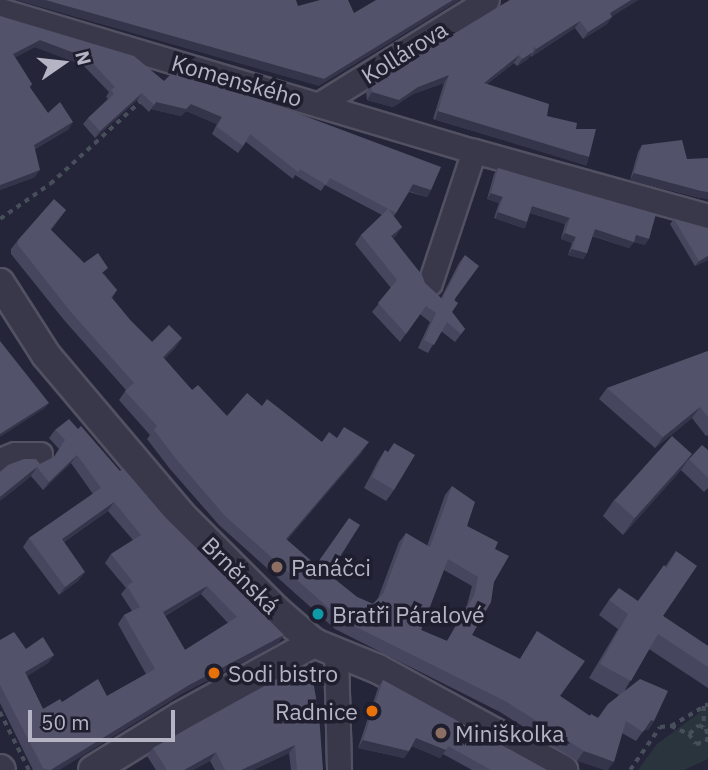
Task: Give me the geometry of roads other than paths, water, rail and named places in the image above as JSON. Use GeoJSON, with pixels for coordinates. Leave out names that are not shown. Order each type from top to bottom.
{"type":"FeatureCollection","features":[{"type":"Feature","properties":{"kind":"street","name":"Kollárova"},"geometry":{"type":"LineString","coordinates":[[321,103],[487,0]]}},
{"type":"Feature","properties":{"kind":"street","name":"Komenského"},"geometry":{"type":"LineString","coordinates":[[0,10],[321,103],[474,151],[708,216]]}},
{"type":"Feature","properties":{"kind":"street"},"geometry":{"type":"LineString","coordinates":[[430,283],[474,151]]}},
{"type":"Feature","properties":{"kind":"street","name":"Brněnská"},"geometry":{"type":"LineString","coordinates":[[2,291],[46,355],[181,515],[276,610],[325,648],[378,669],[563,770]]}},
{"type":"Feature","properties":{"kind":"street"},"geometry":{"type":"LineString","coordinates":[[0,460],[15,454],[40,454]]}},
{"type":"Feature","properties":{"kind":"street"},"geometry":{"type":"LineString","coordinates":[[93,770],[181,716],[325,648],[339,770]]}},
{"type":"Feature","properties":{"kind":"place","name":"Panáčci"},"geometry":{"type":"Point","coordinates":[277,567]}},
{"type":"Feature","properties":{"kind":"place","name":"Bratři Páralové"},"geometry":{"type":"Point","coordinates":[318,614]}},
{"type":"Feature","properties":{"kind":"place","name":"Sodi bistro"},"geometry":{"type":"Point","coordinates":[214,673]}},
{"type":"Feature","properties":{"kind":"place","name":"Radnice"},"geometry":{"type":"Point","coordinates":[372,711]}},
{"type":"Feature","properties":{"kind":"place","name":"Miniškolka"},"geometry":{"type":"Point","coordinates":[441,733]}}]}
